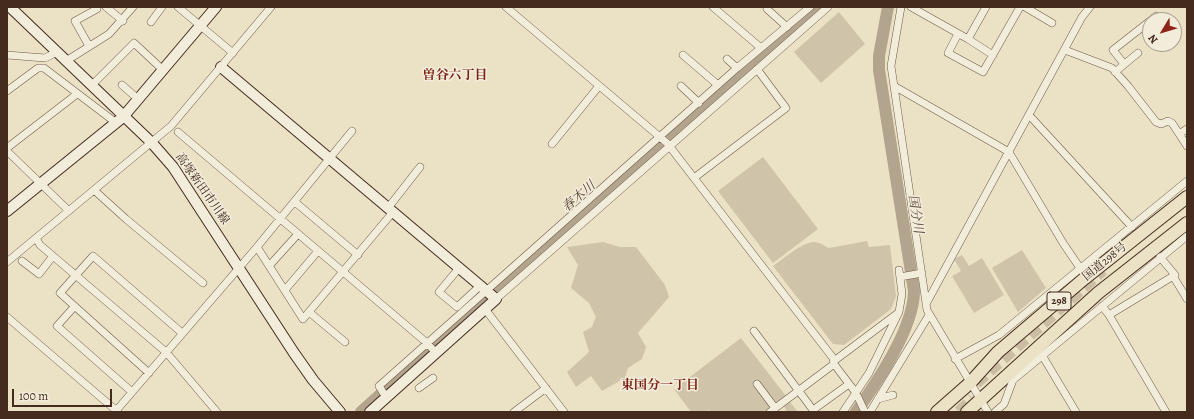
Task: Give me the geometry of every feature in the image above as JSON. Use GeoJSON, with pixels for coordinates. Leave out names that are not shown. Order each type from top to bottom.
{"type":"FeatureCollection","features":[{"type":"Feature","properties":{"kind":"highway","name":"国道298号"},"geometry":{"type":"LineString","coordinates":[[938,412],[970,382],[998,352],[1085,278],[1187,197]]}},
{"type":"Feature","properties":{"kind":"highway","name":"国道298号"},"geometry":{"type":"LineString","coordinates":[[967,412],[1052,340],[1098,293],[1187,222]]}},
{"type":"Feature","properties":{"kind":"street","name":"高塚新田市川線"},"geometry":{"type":"LineString","coordinates":[[10,7],[92,85],[119,119],[152,143],[179,175],[313,380],[340,412]]}},
{"type":"Feature","properties":{"kind":"street"},"geometry":{"type":"LineString","coordinates":[[106,7],[123,21]]}},
{"type":"Feature","properties":{"kind":"street"},"geometry":{"type":"LineString","coordinates":[[66,61],[109,34],[123,21],[133,7]]}},
{"type":"Feature","properties":{"kind":"street"},"geometry":{"type":"LineString","coordinates":[[151,22],[162,7]]}},
{"type":"Feature","properties":{"kind":"street"},"geometry":{"type":"LineString","coordinates":[[178,7],[233,53]]}},
{"type":"Feature","properties":{"kind":"street"},"geometry":{"type":"LineString","coordinates":[[7,211],[119,119],[138,99],[216,7]]}},
{"type":"Feature","properties":{"kind":"street"},"geometry":{"type":"LineString","coordinates":[[7,262],[171,126],[271,7]]}},
{"type":"Feature","properties":{"kind":"street"},"geometry":{"type":"LineString","coordinates":[[506,7],[661,137],[694,178],[834,363],[857,395],[865,412]]}},
{"type":"Feature","properties":{"kind":"street"},"geometry":{"type":"LineString","coordinates":[[712,7],[761,48]]}},
{"type":"Feature","properties":{"kind":"street"},"geometry":{"type":"LineString","coordinates":[[383,394],[379,386],[488,293],[668,145],[828,7]]}},
{"type":"Feature","properties":{"kind":"street"},"geometry":{"type":"LineString","coordinates":[[901,7],[891,66],[928,315],[988,412]]}},
{"type":"Feature","properties":{"kind":"street"},"geometry":{"type":"LineString","coordinates":[[911,7],[993,54]]}},
{"type":"Feature","properties":{"kind":"street"},"geometry":{"type":"LineString","coordinates":[[968,39],[986,7]]}},
{"type":"Feature","properties":{"kind":"street"},"geometry":{"type":"LineString","coordinates":[[958,34],[948,53],[983,72],[1020,7]]}},
{"type":"Feature","properties":{"kind":"street"},"geometry":{"type":"LineString","coordinates":[[1025,7],[1052,23]]}},
{"type":"Feature","properties":{"kind":"street"},"geometry":{"type":"LineString","coordinates":[[926,304],[1082,17],[1090,7]]}},
{"type":"Feature","properties":{"kind":"street"},"geometry":{"type":"LineString","coordinates":[[459,268],[439,292],[457,307],[488,293],[718,85],[787,27],[806,8]]}},
{"type":"Feature","properties":{"kind":"street"},"geometry":{"type":"LineString","coordinates":[[88,46],[75,22],[97,9]]}},
{"type":"Feature","properties":{"kind":"street"},"geometry":{"type":"LineString","coordinates":[[767,10],[787,27]]}},
{"type":"Feature","properties":{"kind":"street"},"geometry":{"type":"LineString","coordinates":[[1124,64],[1113,50],[1142,27]]}},
{"type":"Feature","properties":{"kind":"street"},"geometry":{"type":"LineString","coordinates":[[92,85],[134,43],[163,70]]}},
{"type":"Feature","properties":{"kind":"street"},"geometry":{"type":"LineString","coordinates":[[1065,50],[1103,64],[1115,72],[1156,122],[1161,124],[1168,121],[1187,146]]}},
{"type":"Feature","properties":{"kind":"street"},"geometry":{"type":"LineString","coordinates":[[7,55],[45,58],[57,52]]}},
{"type":"Feature","properties":{"kind":"street"},"geometry":{"type":"LineString","coordinates":[[1115,72],[1138,53]]}},
{"type":"Feature","properties":{"kind":"street"},"geometry":{"type":"LineString","coordinates":[[683,55],[718,85]]}},
{"type":"Feature","properties":{"kind":"street"},"geometry":{"type":"LineString","coordinates":[[727,59],[738,68]]}},
{"type":"Feature","properties":{"kind":"street"},"geometry":{"type":"LineString","coordinates":[[221,67],[488,293]]}},
{"type":"Feature","properties":{"kind":"street"},"geometry":{"type":"LineString","coordinates":[[7,92],[38,68],[44,68],[77,94],[119,119]]}},
{"type":"Feature","properties":{"kind":"street"},"geometry":{"type":"LineString","coordinates":[[694,178],[786,108],[757,69]]}},
{"type":"Feature","properties":{"kind":"street"},"geometry":{"type":"LineString","coordinates":[[122,85],[138,99]]}},
{"type":"Feature","properties":{"kind":"street"},"geometry":{"type":"LineString","coordinates":[[552,144],[599,86]]}},
{"type":"Feature","properties":{"kind":"street"},"geometry":{"type":"LineString","coordinates":[[682,86],[699,102]]}},
{"type":"Feature","properties":{"kind":"street"},"geometry":{"type":"LineString","coordinates":[[894,86],[1009,152],[1080,268]]}},
{"type":"Feature","properties":{"kind":"street"},"geometry":{"type":"LineString","coordinates":[[7,148],[77,94]]}},
{"type":"Feature","properties":{"kind":"street"},"geometry":{"type":"LineString","coordinates":[[1029,115],[1132,227]]}},
{"type":"Feature","properties":{"kind":"street"},"geometry":{"type":"LineString","coordinates":[[1179,134],[1187,130]]}},
{"type":"Feature","properties":{"kind":"street"},"geometry":{"type":"LineString","coordinates":[[7,317],[116,411],[238,267],[257,247],[352,131]]}},
{"type":"Feature","properties":{"kind":"street"},"geometry":{"type":"LineString","coordinates":[[178,132],[428,344],[435,352]]}},
{"type":"Feature","properties":{"kind":"street"},"geometry":{"type":"LineString","coordinates":[[7,151],[69,211]]}},
{"type":"Feature","properties":{"kind":"street"},"geometry":{"type":"LineString","coordinates":[[257,247],[303,319],[358,255],[420,167]]}},
{"type":"Feature","properties":{"kind":"street"},"geometry":{"type":"LineString","coordinates":[[955,359],[1000,335],[1187,181]]}},
{"type":"Feature","properties":{"kind":"street"},"geometry":{"type":"LineString","coordinates":[[94,190],[126,219],[203,283]]}},
{"type":"Feature","properties":{"kind":"street"},"geometry":{"type":"LineString","coordinates":[[294,202],[358,255]]}},
{"type":"Feature","properties":{"kind":"street"},"geometry":{"type":"LineString","coordinates":[[1138,222],[1160,219]]}},
{"type":"Feature","properties":{"kind":"street"},"geometry":{"type":"LineString","coordinates":[[269,266],[298,234]]}},
{"type":"Feature","properties":{"kind":"street"},"geometry":{"type":"LineString","coordinates":[[995,412],[1004,404],[1013,380],[1042,355],[1052,340],[1102,306],[1187,236]]}},
{"type":"Feature","properties":{"kind":"street"},"geometry":{"type":"LineString","coordinates":[[36,238],[40,245],[166,352],[217,412]]}},
{"type":"Feature","properties":{"kind":"street"},"geometry":{"type":"LineString","coordinates":[[285,290],[318,251]]}},
{"type":"Feature","properties":{"kind":"street"},"geometry":{"type":"LineString","coordinates":[[22,261],[39,274],[53,256]]}},
{"type":"Feature","properties":{"kind":"street"},"geometry":{"type":"LineString","coordinates":[[149,373],[60,293],[93,256],[182,333]]}},
{"type":"Feature","properties":{"kind":"street"},"geometry":{"type":"LineString","coordinates":[[1160,258],[1175,275],[1173,276],[1187,299]]}},
{"type":"Feature","properties":{"kind":"street"},"geometry":{"type":"LineString","coordinates":[[843,412],[857,395],[899,312],[902,294],[900,274],[921,273]]}},
{"type":"Feature","properties":{"kind":"street"},"geometry":{"type":"LineString","coordinates":[[1109,315],[1173,276]]}},
{"type":"Feature","properties":{"kind":"street"},"geometry":{"type":"LineString","coordinates":[[370,412],[383,394],[485,309],[488,293]]}},
{"type":"Feature","properties":{"kind":"street"},"geometry":{"type":"LineString","coordinates":[[1102,306],[1109,315],[1166,412]]}},
{"type":"Feature","properties":{"kind":"street"},"geometry":{"type":"LineString","coordinates":[[74,307],[57,326],[132,392]]}},
{"type":"Feature","properties":{"kind":"street"},"geometry":{"type":"LineString","coordinates":[[485,309],[564,412]]}},
{"type":"Feature","properties":{"kind":"street"},"geometry":{"type":"LineString","coordinates":[[309,312],[345,342]]}},
{"type":"Feature","properties":{"kind":"street"},"geometry":{"type":"LineString","coordinates":[[775,409],[899,312]]}},
{"type":"Feature","properties":{"kind":"street"},"geometry":{"type":"LineString","coordinates":[[870,412],[928,315]]}},
{"type":"Feature","properties":{"kind":"street"},"geometry":{"type":"LineString","coordinates":[[1015,338],[1022,317]]}},
{"type":"Feature","properties":{"kind":"street"},"geometry":{"type":"LineString","coordinates":[[754,331],[813,410],[849,384]]}},
{"type":"Feature","properties":{"kind":"street"},"geometry":{"type":"LineString","coordinates":[[1042,355],[1076,412]]}},
{"type":"Feature","properties":{"kind":"street"},"geometry":{"type":"LineString","coordinates":[[419,388],[433,378]]}},
{"type":"Feature","properties":{"kind":"street"},"geometry":{"type":"LineString","coordinates":[[757,384],[775,409],[784,412]]}},
{"type":"Feature","properties":{"kind":"street"},"geometry":{"type":"LineString","coordinates":[[514,412],[546,388]]}},
{"type":"Feature","properties":{"kind":"street"},"geometry":{"type":"LineString","coordinates":[[878,399],[893,395]]}},
{"type":"Feature","properties":{"kind":"shaded area"},"geometry":{"type":"Polygon","coordinates":[[[839,12],[865,44],[821,83],[794,52],[839,12]]]}},
{"type":"Feature","properties":{"kind":"shaded area"},"geometry":{"type":"Polygon","coordinates":[[[763,157],[818,229],[773,263],[718,191],[763,157]]]}},
{"type":"Feature","properties":{"kind":"shaded area"},"geometry":{"type":"Polygon","coordinates":[[[867,241],[869,247],[890,245],[896,296],[891,309],[844,345],[833,344],[773,266],[798,248],[809,243],[818,243],[829,248],[867,241]]]}},
{"type":"Feature","properties":{"kind":"shaded area"},"geometry":{"type":"Polygon","coordinates":[[[603,242],[620,247],[636,247],[665,285],[669,297],[638,333],[646,347],[642,359],[628,368],[625,378],[602,391],[591,376],[576,387],[567,372],[589,352],[583,332],[592,327],[596,317],[589,303],[571,288],[578,265],[567,247],[603,242]]]}},
{"type":"Feature","properties":{"kind":"shaded area"},"geometry":{"type":"Polygon","coordinates":[[[1022,250],[1046,288],[1018,312],[992,268],[1022,250]]]}},
{"type":"Feature","properties":{"kind":"shaded area"},"geometry":{"type":"Polygon","coordinates":[[[962,255],[969,266],[982,258],[1004,295],[974,313],[952,276],[961,271],[954,259],[962,255]]]}},
{"type":"Feature","properties":{"kind":"shaded area"},"geometry":{"type":"Polygon","coordinates":[[[741,338],[786,396],[778,402],[774,402],[769,405],[769,409],[765,412],[711,412],[709,410],[706,412],[691,412],[674,389],[741,338]]]}},
{"type":"Feature","properties":{"kind":"shaded area"},"geometry":{"type":"Polygon","coordinates":[[[790,402],[798,412],[787,412],[784,406],[790,402]]]}},
{"type":"Feature","properties":{"kind":"waterway","name":"春木川"},"geometry":{"type":"LineString","coordinates":[[361,412],[575,219],[818,7]]}},
{"type":"Feature","properties":{"kind":"waterway","name":"国分川"},"geometry":{"type":"LineString","coordinates":[[856,412],[884,370],[901,338],[908,321],[914,291],[879,70],[879,56],[888,7]]}},
{"type":"Feature","properties":{"kind":"tunnel"},"geometry":{"type":"LineString","coordinates":[[976,383],[1103,270]]}},
{"type":"Feature","properties":{"kind":"tunnel"},"geometry":{"type":"LineString","coordinates":[[959,412],[973,399]]}},
{"type":"Feature","properties":{"kind":"district","name":"曽谷六丁目"},"geometry":{"type":"Point","coordinates":[455,76]}},
{"type":"Feature","properties":{"kind":"district","name":"東国分一丁目"},"geometry":{"type":"Point","coordinates":[660,386]}}]}
